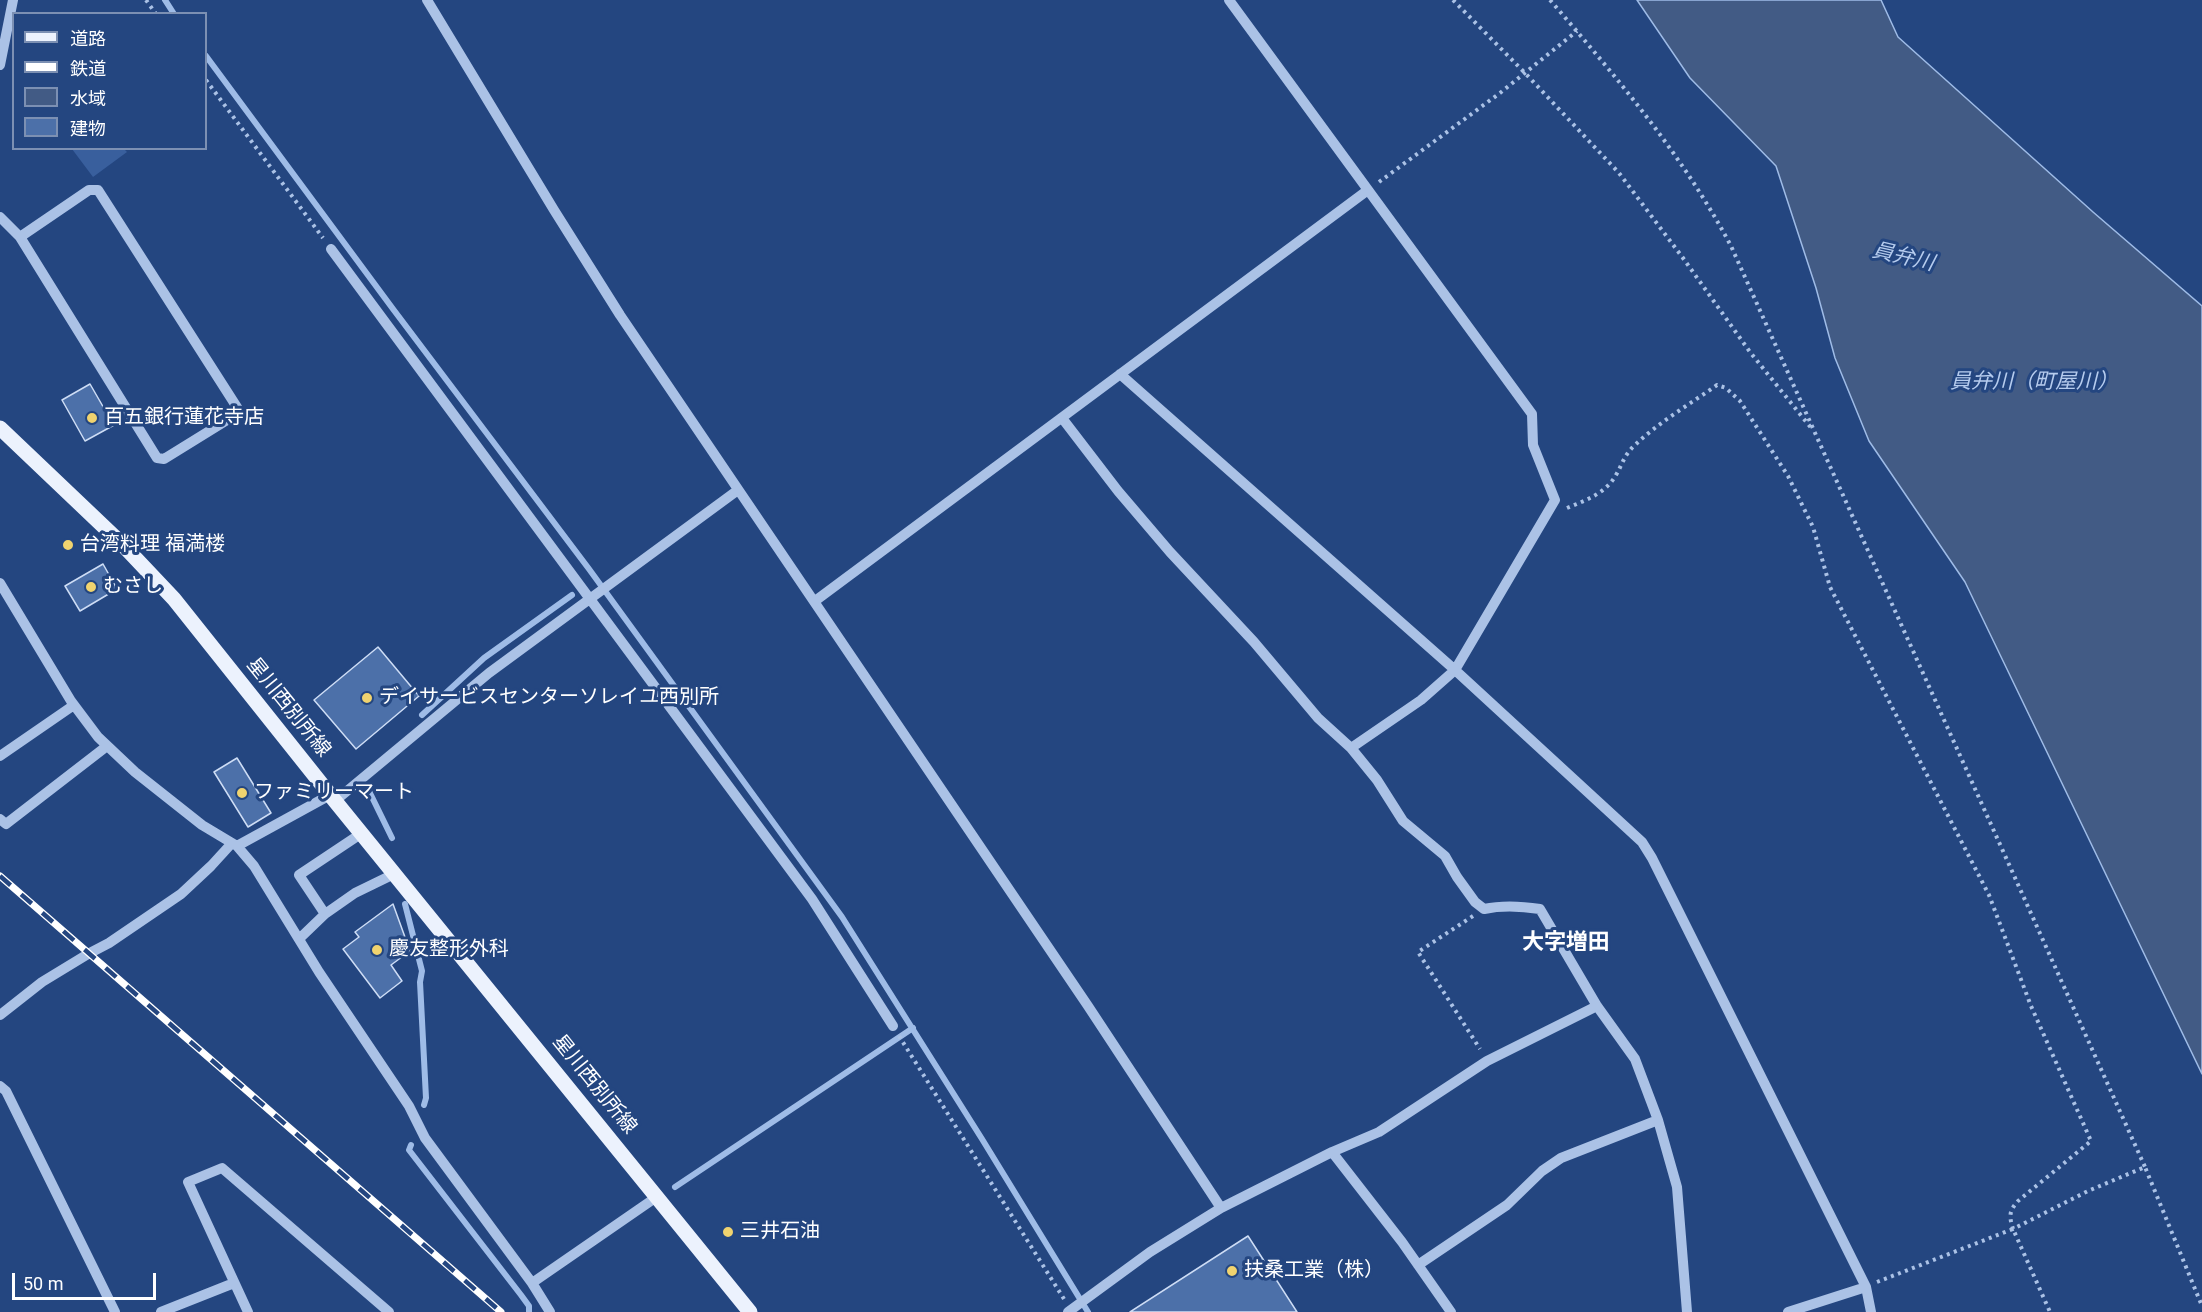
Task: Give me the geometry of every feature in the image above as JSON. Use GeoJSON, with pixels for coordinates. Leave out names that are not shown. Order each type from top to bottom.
{"type":"FeatureCollection","features":[{"type":"Feature","properties":{"kind":"main road","name":"星川西別所線"},"geometry":{"type":"LineString","coordinates":[[0,428],[122,544],[174,599],[750,1312]]}},
{"type":"Feature","properties":{"kind":"street"},"geometry":{"type":"LineString","coordinates":[[0,65],[13,0]]}},
{"type":"Feature","properties":{"kind":"street"},"geometry":{"type":"LineString","coordinates":[[427,0],[608,296],[1082,996],[1221,1208]]}},
{"type":"Feature","properties":{"kind":"street"},"geometry":{"type":"LineString","coordinates":[[1229,0],[1532,414],[1533,445],[1555,500],[1455,670],[1421,700],[1351,748]]}},
{"type":"Feature","properties":{"kind":"street"},"geometry":{"type":"LineString","coordinates":[[0,217],[20,237],[157,458],[164,459],[240,412],[98,190],[89,190],[20,237]]}},
{"type":"Feature","properties":{"kind":"street"},"geometry":{"type":"LineString","coordinates":[[815,601],[1368,190]]}},
{"type":"Feature","properties":{"kind":"street"},"geometry":{"type":"LineString","coordinates":[[331,249],[592,598],[812,898],[892,1026]]}},
{"type":"Feature","properties":{"kind":"street"},"geometry":{"type":"LineString","coordinates":[[1120,374],[1455,670],[1642,842],[1721,993],[1866,1287],[1871,1312]]}},
{"type":"Feature","properties":{"kind":"street"},"geometry":{"type":"LineString","coordinates":[[1062,418],[1118,491],[1170,552],[1254,642],[1318,718],[1351,748],[1377,780],[1403,821],[1445,856],[1457,878],[1475,902],[1484,909],[1505,907],[1540,909],[1597,1006],[1635,1059],[1658,1120],[1677,1186],[1687,1312]]}},
{"type":"Feature","properties":{"kind":"street"},"geometry":{"type":"LineString","coordinates":[[0,1015],[42,982],[109,943],[181,894],[234,845],[333,798],[489,673],[738,490]]}},
{"type":"Feature","properties":{"kind":"street"},"geometry":{"type":"LineString","coordinates":[[0,583],[74,705],[98,737],[135,772],[202,825],[234,845],[254,866],[299,939],[409,1106],[425,1138],[532,1282],[550,1312]]}},
{"type":"Feature","properties":{"kind":"street"},"geometry":{"type":"LineString","coordinates":[[0,756],[74,705]]}},
{"type":"Feature","properties":{"kind":"street"},"geometry":{"type":"LineString","coordinates":[[0,819],[6,824],[107,746]]}},
{"type":"Feature","properties":{"kind":"street"},"geometry":{"type":"LineString","coordinates":[[325,914],[299,875],[362,833]]}},
{"type":"Feature","properties":{"kind":"street"},"geometry":{"type":"LineString","coordinates":[[299,939],[325,914],[355,893],[394,874]]}},
{"type":"Feature","properties":{"kind":"street"},"geometry":{"type":"LineString","coordinates":[[1072,1309],[1150,1252],[1221,1208],[1332,1152],[1378,1132],[1487,1061],[1597,1006]]}},
{"type":"Feature","properties":{"kind":"street"},"geometry":{"type":"LineString","coordinates":[[0,1086],[6,1091],[115,1312]]}},
{"type":"Feature","properties":{"kind":"street"},"geometry":{"type":"LineString","coordinates":[[1418,1265],[1507,1205],[1542,1171],[1561,1158],[1658,1120]]}},
{"type":"Feature","properties":{"kind":"street"},"geometry":{"type":"LineString","coordinates":[[1332,1152],[1451,1312]]}},
{"type":"Feature","properties":{"kind":"street"},"geometry":{"type":"LineString","coordinates":[[248,1312],[188,1182],[222,1168],[389,1312]]}},
{"type":"Feature","properties":{"kind":"street"},"geometry":{"type":"LineString","coordinates":[[532,1282],[658,1196]]}},
{"type":"Feature","properties":{"kind":"street"},"geometry":{"type":"LineString","coordinates":[[161,1312],[234,1283]]}},
{"type":"Feature","properties":{"kind":"street"},"geometry":{"type":"LineString","coordinates":[[1788,1312],[1866,1287]]}},
{"type":"Feature","properties":{"kind":"path"},"geometry":{"type":"LineString","coordinates":[[1453,0],[1619,173],[1750,352],[1817,435]]}},
{"type":"Feature","properties":{"kind":"path"},"geometry":{"type":"LineString","coordinates":[[1550,0],[1643,110],[1708,202],[1731,246],[2145,1167],[2202,1306]]}},
{"type":"Feature","properties":{"kind":"path"},"geometry":{"type":"LineString","coordinates":[[1368,190],[1525,73],[1577,31]]}},
{"type":"Feature","properties":{"kind":"path"},"geometry":{"type":"LineString","coordinates":[[207,81],[331,249]]}},
{"type":"Feature","properties":{"kind":"path"},"geometry":{"type":"LineString","coordinates":[[1547,514],[1565,509],[1606,489],[1616,475],[1624,455],[1637,442],[1718,385],[1726,388],[1740,401],[1788,476],[1813,527],[1830,587],[1989,895],[2031,1006],[2091,1141],[2018,1201],[2011,1209],[2009,1216],[2050,1312]]}},
{"type":"Feature","properties":{"kind":"path"},"geometry":{"type":"LineString","coordinates":[[1484,909],[1418,952],[1487,1061]]}},
{"type":"Feature","properties":{"kind":"path"},"geometry":{"type":"LineString","coordinates":[[907,1048],[1072,1309]]}},
{"type":"Feature","properties":{"kind":"path"},"geometry":{"type":"LineString","coordinates":[[1866,1287],[2013,1229],[2088,1191],[2145,1167]]}},
{"type":"Feature","properties":{"kind":"shaded area"},"geometry":{"type":"Polygon","coordinates":[[[73,150],[125,150],[127,152],[93,177],[73,150]]]}},
{"type":"Feature","properties":{"kind":"water","name":"員弁川（町屋川）"},"geometry":{"type":"Polygon","coordinates":[[[1637,0],[1881,0],[1898,37],[2093,212],[2202,306],[2202,1074],[1965,582],[1869,441],[1835,358],[1816,288],[1776,166],[1690,78],[1637,0]]]}},
{"type":"Feature","properties":{"kind":"building","name":"百五銀行蓮花寺店"},"geometry":{"type":"Polygon","coordinates":[[[90,384],[116,424],[85,441],[62,400],[90,384]]]}},
{"type":"Feature","properties":{"kind":"building","name":"むさし"},"geometry":{"type":"Polygon","coordinates":[[[103,564],[117,589],[80,611],[65,586],[103,564]]]}},
{"type":"Feature","properties":{"kind":"building","name":"デイサービスセンターソレイユ西別所"},"geometry":{"type":"Polygon","coordinates":[[[378,647],[419,696],[356,749],[314,700],[378,647]]]}},
{"type":"Feature","properties":{"kind":"building","name":"ファミリーマート"},"geometry":{"type":"Polygon","coordinates":[[[237,758],[271,813],[248,827],[214,772],[237,758]]]}},
{"type":"Feature","properties":{"kind":"building","name":"慶友整形外科"},"geometry":{"type":"Polygon","coordinates":[[[393,904],[410,951],[391,965],[402,981],[380,998],[343,949],[359,937],[355,932],[393,904]]]}},
{"type":"Feature","properties":{"kind":"building","name":"扶桑工業（株）"},"geometry":{"type":"Polygon","coordinates":[[[1248,1236],[1297,1312],[1130,1312],[1248,1236]]]}},
{"type":"Feature","properties":{"kind":"waterway"},"geometry":{"type":"LineString","coordinates":[[165,0],[173,12]]}},
{"type":"Feature","properties":{"kind":"waterway"},"geometry":{"type":"LineString","coordinates":[[207,57],[589,569],[842,917],[1088,1312]]}},
{"type":"Feature","properties":{"kind":"waterway"},"geometry":{"type":"LineString","coordinates":[[422,715],[484,658],[572,595]]}},
{"type":"Feature","properties":{"kind":"waterway"},"geometry":{"type":"LineString","coordinates":[[369,791],[392,838]]}},
{"type":"Feature","properties":{"kind":"waterway"},"geometry":{"type":"LineString","coordinates":[[405,904],[422,971],[420,982],[426,1098],[424,1105]]}},
{"type":"Feature","properties":{"kind":"waterway"},"geometry":{"type":"LineString","coordinates":[[675,1187],[913,1028]]}},
{"type":"Feature","properties":{"kind":"waterway"},"geometry":{"type":"LineString","coordinates":[[411,1145],[409,1150],[521,1295],[529,1306],[529,1312]]}},
{"type":"Feature","properties":{"kind":"railway"},"geometry":{"type":"LineString","coordinates":[[0,876],[501,1312]]}},
{"type":"Feature","properties":{"kind":"place","name":"百五銀行蓮花寺店"},"geometry":{"type":"Point","coordinates":[92,418]}},
{"type":"Feature","properties":{"kind":"place","name":"台湾料理 福満楼"},"geometry":{"type":"Point","coordinates":[68,545]}},
{"type":"Feature","properties":{"kind":"place","name":"むさし"},"geometry":{"type":"Point","coordinates":[91,587]}},
{"type":"Feature","properties":{"kind":"place","name":"デイサービスセンターソレイユ西別所"},"geometry":{"type":"Point","coordinates":[367,698]}},
{"type":"Feature","properties":{"kind":"place","name":"ファミリーマート"},"geometry":{"type":"Point","coordinates":[242,793]}},
{"type":"Feature","properties":{"kind":"place","name":"慶友整形外科"},"geometry":{"type":"Point","coordinates":[377,950]}},
{"type":"Feature","properties":{"kind":"place","name":"三井石油"},"geometry":{"type":"Point","coordinates":[728,1232]}},
{"type":"Feature","properties":{"kind":"place","name":"扶桑工業（株）"},"geometry":{"type":"Point","coordinates":[1232,1271]}},
{"type":"Feature","properties":{"kind":"district","name":"大字増田"},"geometry":{"type":"Point","coordinates":[1566,943]}},
{"type":"Feature","properties":{"kind":"water label","name":"員弁川"},"geometry":{"type":"Point","coordinates":[1903,258]}}]}
